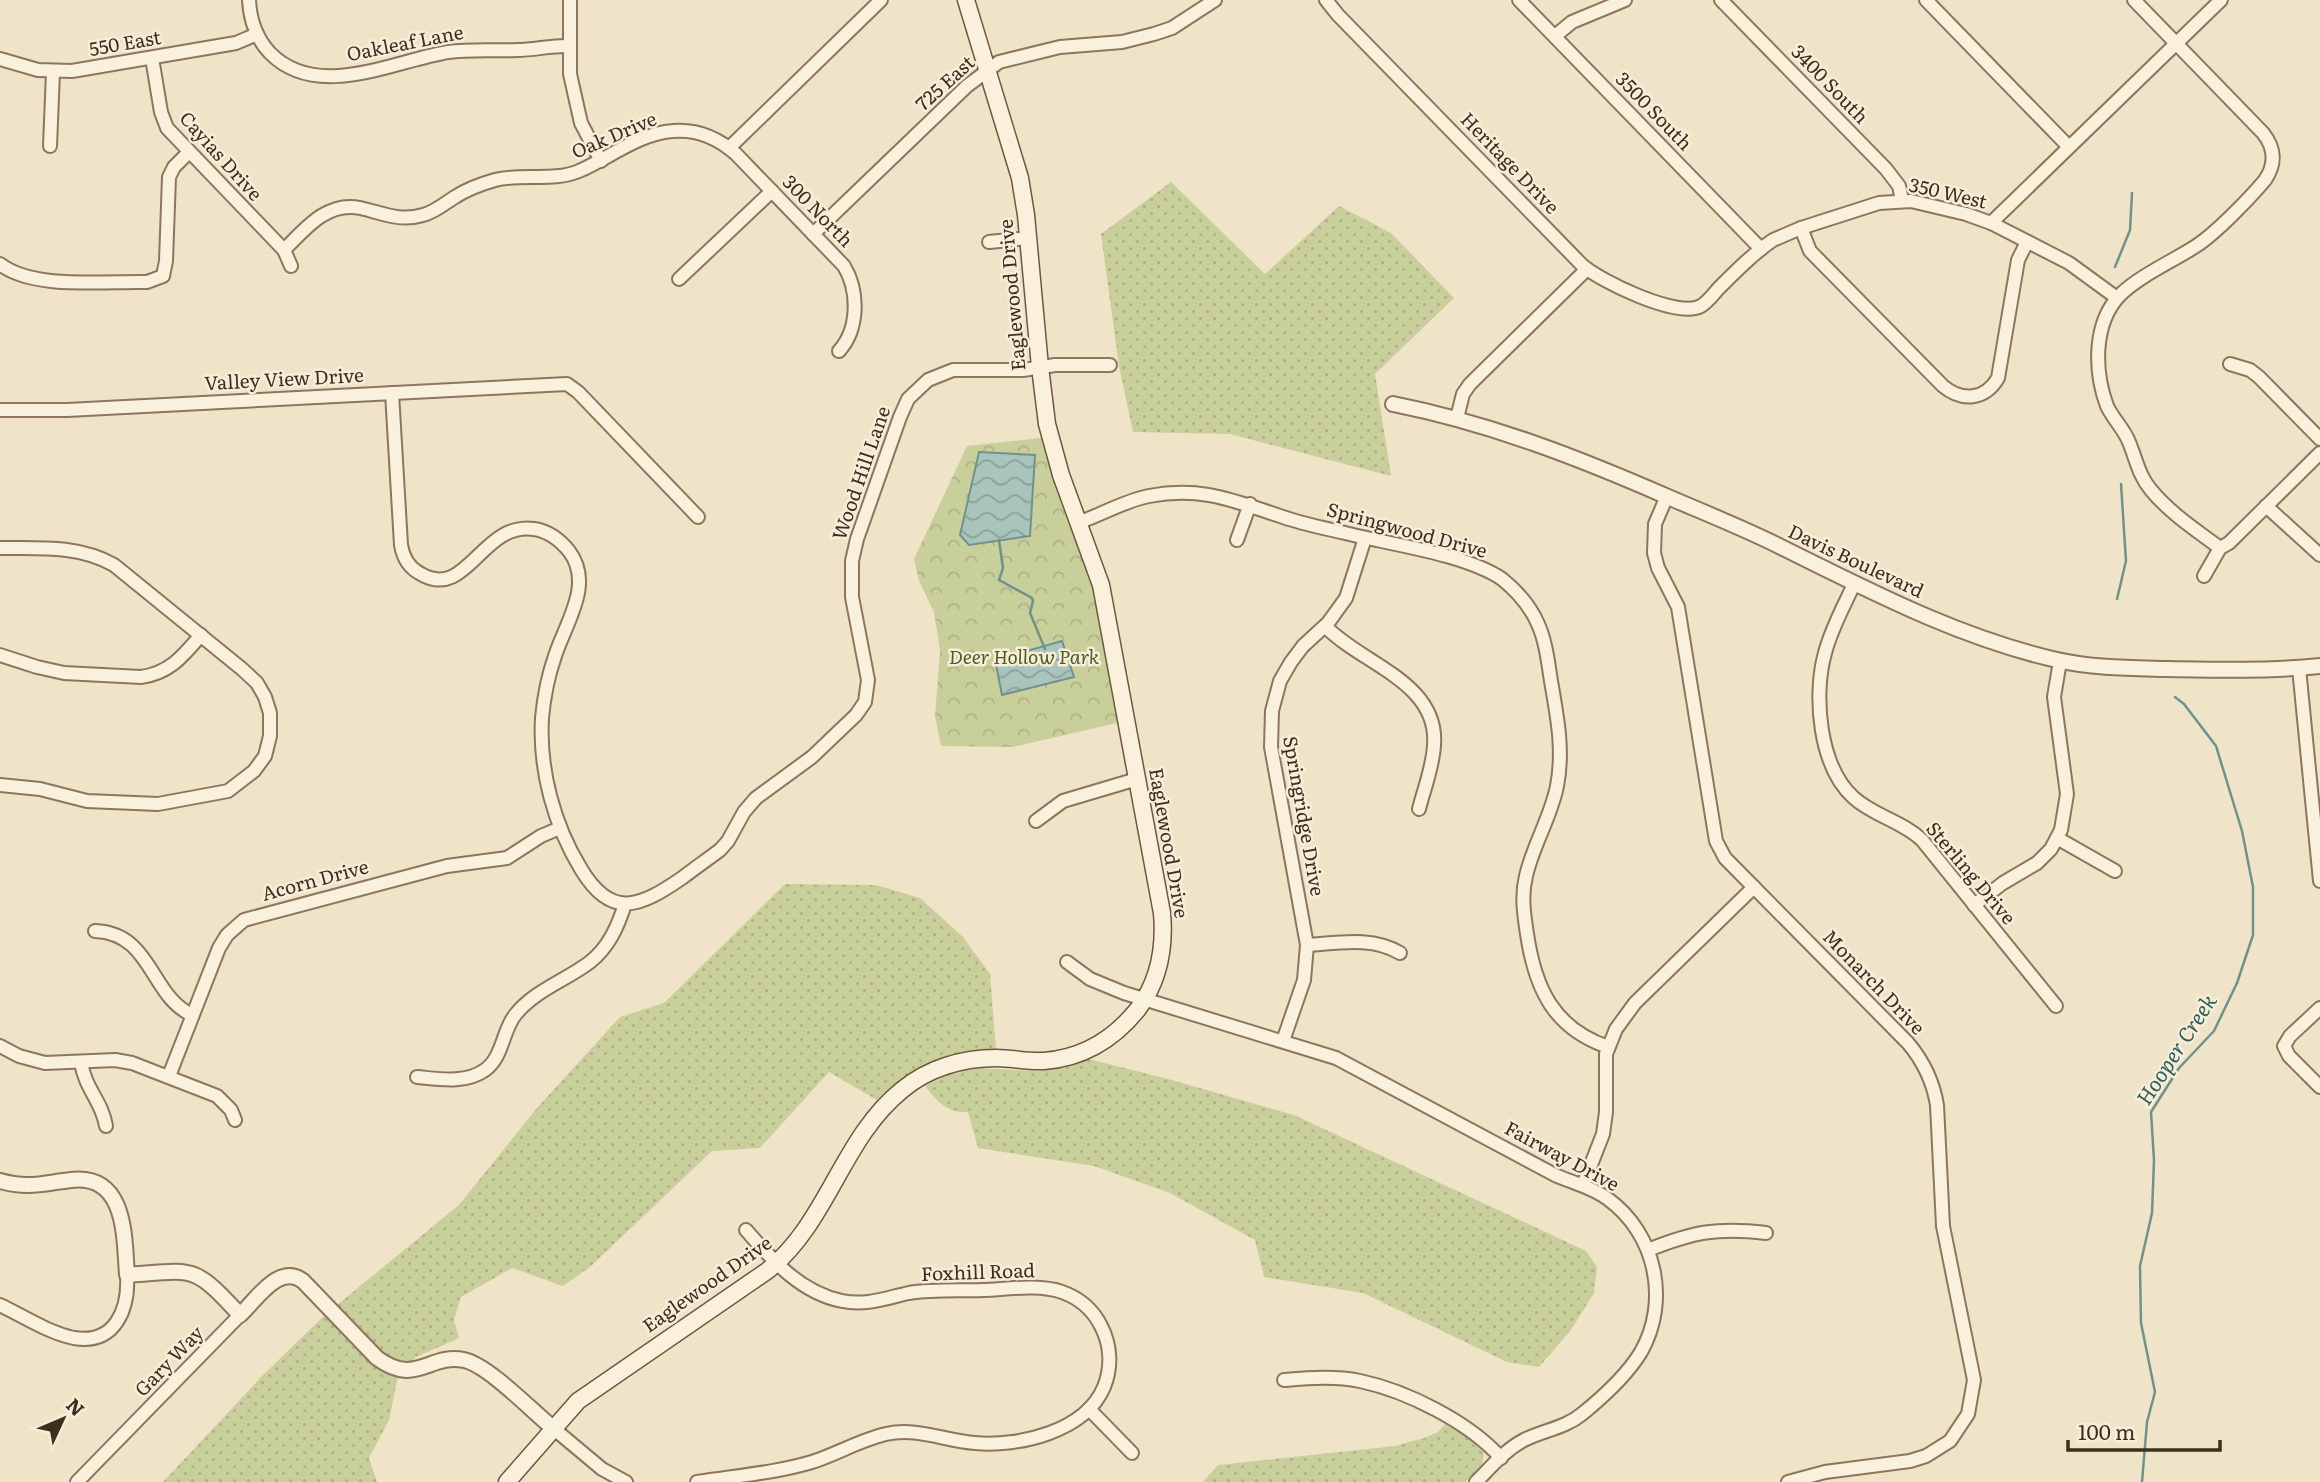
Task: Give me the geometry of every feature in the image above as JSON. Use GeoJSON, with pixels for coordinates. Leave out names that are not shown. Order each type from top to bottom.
{"type":"FeatureCollection","features":[{"type":"Feature","properties":{"kind":"main road","name":"Eaglewood Drive"},"geometry":{"type":"LineString","coordinates":[[507,1482],[578,1401],[777,1263],[805,1233],[870,1124],[903,1088],[935,1070],[958,1062],[996,1058],[1046,1061],[1084,1052],[1119,1030],[1145,1000],[1158,966],[1163,927],[1101,584],[1052,448],[1040,367],[1023,196],[1015,159],[966,0]]}},
{"type":"Feature","properties":{"kind":"street","name":"Oakleaf Lane"},"geometry":{"type":"LineString","coordinates":[[249,0],[250,15],[267,50],[282,63],[300,72],[320,76],[386,69],[432,55],[458,51],[529,50],[570,46]]}},
{"type":"Feature","properties":{"kind":"street"},"geometry":{"type":"LineString","coordinates":[[570,0],[570,75],[584,131],[601,161]]}},
{"type":"Feature","properties":{"kind":"street"},"geometry":{"type":"LineString","coordinates":[[729,148],[881,0]]}},
{"type":"Feature","properties":{"kind":"street","name":"725 East"},"geometry":{"type":"LineString","coordinates":[[813,234],[987,69],[999,62],[1030,53],[1060,47],[1122,42],[1164,31],[1196,14],[1214,0]]}},
{"type":"Feature","properties":{"kind":"street","name":"Heritage Drive"},"geometry":{"type":"LineString","coordinates":[[1326,0],[1587,269],[1620,289],[1681,309],[1694,309]]}},
{"type":"Feature","properties":{"kind":"street","name":"3500 South"},"geometry":{"type":"LineString","coordinates":[[1519,0],[1760,249]]}},
{"type":"Feature","properties":{"kind":"street"},"geometry":{"type":"LineString","coordinates":[[1555,36],[1572,22],[1625,0]]}},
{"type":"Feature","properties":{"kind":"street","name":"3400 South"},"geometry":{"type":"LineString","coordinates":[[1721,0],[1886,169],[1899,186],[1902,200]]}},
{"type":"Feature","properties":{"kind":"street"},"geometry":{"type":"LineString","coordinates":[[1926,0],[2069,147]]}},
{"type":"Feature","properties":{"kind":"street"},"geometry":{"type":"LineString","coordinates":[[2134,0],[2263,133],[2272,150],[2273,160],[2268,176],[2204,241],[2128,288],[2117,298],[2107,313],[2099,342],[2099,365],[2108,408],[2128,440],[2143,478],[2175,514],[2220,548]]}},
{"type":"Feature","properties":{"kind":"street","name":"350 West"},"geometry":{"type":"LineString","coordinates":[[1694,309],[1773,240],[1801,228],[1879,203],[1902,200],[1966,214],[1991,223],[2221,0]]}},
{"type":"Feature","properties":{"kind":"street","name":"550 East"},"geometry":{"type":"LineString","coordinates":[[0,59],[38,70],[80,70],[236,43],[257,34]]}},
{"type":"Feature","properties":{"kind":"street","name":"Cayias Drive"},"geometry":{"type":"LineString","coordinates":[[152,58],[164,123],[284,250],[291,266]]}},
{"type":"Feature","properties":{"kind":"street"},"geometry":{"type":"LineString","coordinates":[[50,146],[53,72]]}},
{"type":"Feature","properties":{"kind":"street","name":"Oak Drive"},"geometry":{"type":"LineString","coordinates":[[284,250],[315,220],[337,209],[359,208],[388,217],[413,217],[430,213],[461,193],[492,181],[516,177],[561,176],[578,172],[650,136],[676,131],[703,134],[729,148]]}},
{"type":"Feature","properties":{"kind":"street","name":"300 North"},"geometry":{"type":"LineString","coordinates":[[729,148],[844,266],[850,279],[853,327],[839,351]]}},
{"type":"Feature","properties":{"kind":"street"},"geometry":{"type":"LineString","coordinates":[[0,264],[18,275],[47,281],[148,282],[163,276],[169,177],[174,167],[189,152]]}},
{"type":"Feature","properties":{"kind":"street"},"geometry":{"type":"LineString","coordinates":[[680,279],[772,191]]}},
{"type":"Feature","properties":{"kind":"street"},"geometry":{"type":"LineString","coordinates":[[1991,223],[2069,263],[2117,298]]}},
{"type":"Feature","properties":{"kind":"street"},"geometry":{"type":"LineString","coordinates":[[1801,228],[1810,251],[1943,386],[1964,397],[1975,397],[1996,382],[2001,368],[2018,260],[2027,242]]}},
{"type":"Feature","properties":{"kind":"street"},"geometry":{"type":"LineString","coordinates":[[989,242],[1029,238]]}},
{"type":"Feature","properties":{"kind":"street"},"geometry":{"type":"LineString","coordinates":[[1457,418],[1463,394],[1470,384],[1587,269]]}},
{"type":"Feature","properties":{"kind":"street"},"geometry":{"type":"LineString","coordinates":[[2231,363],[2250,370],[2259,377],[2320,439]]}},
{"type":"Feature","properties":{"kind":"street","name":"Wood Hill Lane"},"geometry":{"type":"LineString","coordinates":[[625,904],[651,898],[720,850],[756,798],[812,757],[861,708],[867,695],[868,680],[852,597],[854,551],[900,416],[908,399],[920,385],[945,372],[963,369],[1023,370],[1110,365]]}},
{"type":"Feature","properties":{"kind":"street","name":"Valley View Drive"},"geometry":{"type":"LineString","coordinates":[[0,410],[67,410],[563,384],[570,386],[698,517]]}},
{"type":"Feature","properties":{"kind":"street"},"geometry":{"type":"LineString","coordinates":[[391,393],[401,545],[412,568],[431,579],[452,578],[476,559],[498,536],[510,530],[524,528],[541,530],[554,537],[568,550],[576,565],[579,584],[577,599],[550,670],[542,720],[544,766],[560,828],[578,864],[592,886],[604,897],[625,904],[611,938],[594,958],[540,993],[518,1011],[508,1025],[495,1059],[485,1070],[457,1080],[417,1077]]}},
{"type":"Feature","properties":{"kind":"street","name":"Davis Boulevard"},"geometry":{"type":"LineString","coordinates":[[1394,404],[1457,418],[1568,455],[1779,546],[1854,584],[1994,643],[2060,661],[2127,668],[2213,670],[2320,666]]}},
{"type":"Feature","properties":{"kind":"street"},"geometry":{"type":"LineString","coordinates":[[2204,576],[2220,548],[2229,543],[2320,453]]}},
{"type":"Feature","properties":{"kind":"street","name":"Springwood Drive"},"geometry":{"type":"LineString","coordinates":[[1080,522],[1124,503],[1162,494],[1202,493],[1250,504],[1294,520],[1463,561],[1482,568],[1512,588],[1528,606],[1539,626],[1546,649],[1557,717],[1560,757],[1553,803],[1524,885],[1523,909],[1532,964],[1538,984],[1557,1014],[1581,1035],[1608,1047]]}},
{"type":"Feature","properties":{"kind":"street","name":"Monarch Drive"},"geometry":{"type":"LineString","coordinates":[[1667,496],[1655,524],[1654,553],[1658,568],[1678,607],[1716,841],[1726,858],[1908,1043],[1930,1076],[1938,1115],[1942,1226],[1974,1380],[1971,1406],[1964,1423],[1950,1441],[1935,1452],[1910,1461],[1845,1468],[1788,1482]]}},
{"type":"Feature","properties":{"kind":"street"},"geometry":{"type":"LineString","coordinates":[[1237,540],[1250,504]]}},
{"type":"Feature","properties":{"kind":"street"},"geometry":{"type":"LineString","coordinates":[[2266,506],[2320,555]]}},
{"type":"Feature","properties":{"kind":"street","name":"Springridge Drive"},"geometry":{"type":"LineString","coordinates":[[1283,1041],[1304,980],[1307,945],[1270,729],[1274,701],[1285,671],[1303,646],[1325,626],[1346,597],[1365,538]]}},
{"type":"Feature","properties":{"kind":"street"},"geometry":{"type":"LineString","coordinates":[[0,548],[67,550],[105,560],[122,570],[252,678],[268,704],[271,728],[267,749],[258,766],[241,783],[220,793],[148,804],[80,800],[40,789],[0,785]]}},
{"type":"Feature","properties":{"kind":"street","name":"Sterling Drive"},"geometry":{"type":"LineString","coordinates":[[1854,584],[1822,662],[1820,689],[1825,752],[1838,779],[1850,795],[1872,811],[1901,824],[1915,834],[2056,1006]]}},
{"type":"Feature","properties":{"kind":"street"},"geometry":{"type":"LineString","coordinates":[[1325,626],[1339,640],[1410,688],[1427,710],[1434,745],[1419,809]]}},
{"type":"Feature","properties":{"kind":"street"},"geometry":{"type":"LineString","coordinates":[[0,655],[64,673],[141,677],[172,667],[201,635]]}},
{"type":"Feature","properties":{"kind":"street"},"geometry":{"type":"LineString","coordinates":[[1975,905],[2003,883],[2037,863],[2057,838],[2064,821],[2067,794],[2054,697],[2060,661]]}},
{"type":"Feature","properties":{"kind":"street"},"geometry":{"type":"LineString","coordinates":[[2299,668],[2315,794],[2320,881]]}},
{"type":"Feature","properties":{"kind":"street"},"geometry":{"type":"LineString","coordinates":[[1036,821],[1063,801],[1138,779]]}},
{"type":"Feature","properties":{"kind":"street","name":"Acorn Drive"},"geometry":{"type":"LineString","coordinates":[[169,1076],[219,948],[227,935],[244,920],[447,866],[507,858],[541,836],[560,828]]}},
{"type":"Feature","properties":{"kind":"street"},"geometry":{"type":"LineString","coordinates":[[2057,838],[2115,871]]}},
{"type":"Feature","properties":{"kind":"street"},"geometry":{"type":"LineString","coordinates":[[1583,1185],[1603,1134],[1606,1112],[1605,1063],[1608,1047],[1620,1021],[1635,1003],[1754,887]]}},
{"type":"Feature","properties":{"kind":"street"},"geometry":{"type":"LineString","coordinates":[[95,932],[112,933],[132,945],[179,1008],[192,1015]]}},
{"type":"Feature","properties":{"kind":"street"},"geometry":{"type":"LineString","coordinates":[[1307,945],[1371,942],[1401,953]]}},
{"type":"Feature","properties":{"kind":"street","name":"Fairway Drive"},"geometry":{"type":"LineString","coordinates":[[1067,962],[1090,979],[1145,1000],[1336,1058],[1555,1175],[1583,1185],[1607,1198],[1625,1214],[1648,1250],[1655,1276],[1655,1307],[1645,1343],[1633,1363],[1575,1419],[1521,1442],[1476,1482]]}},
{"type":"Feature","properties":{"kind":"street"},"geometry":{"type":"LineString","coordinates":[[2320,1008],[2290,1036],[2284,1046],[2320,1087]]}},
{"type":"Feature","properties":{"kind":"street"},"geometry":{"type":"LineString","coordinates":[[0,1046],[36,1061],[124,1061],[216,1096],[231,1110],[235,1120]]}},
{"type":"Feature","properties":{"kind":"street"},"geometry":{"type":"LineString","coordinates":[[81,1062],[85,1081],[100,1106],[106,1126]]}},
{"type":"Feature","properties":{"kind":"street"},"geometry":{"type":"LineString","coordinates":[[0,1181],[33,1186],[81,1180],[100,1186],[115,1201],[121,1214],[128,1296],[124,1312],[114,1326],[93,1337],[77,1338],[62,1334],[0,1305]]}},
{"type":"Feature","properties":{"kind":"street"},"geometry":{"type":"LineString","coordinates":[[1648,1250],[1682,1237],[1708,1231],[1731,1229],[1766,1233]]}},
{"type":"Feature","properties":{"kind":"street","name":"Foxhill Road"},"geometry":{"type":"LineString","coordinates":[[697,1482],[802,1464],[894,1433],[924,1433],[975,1443],[1015,1442],[1054,1430],[1089,1409],[1101,1394],[1110,1363],[1108,1342],[1099,1321],[1091,1311],[1063,1292],[1043,1289],[928,1291],[908,1293],[872,1303],[853,1303],[825,1297],[808,1288],[777,1263],[746,1230]]}},
{"type":"Feature","properties":{"kind":"street"},"geometry":{"type":"LineString","coordinates":[[127,1275],[176,1271],[197,1275],[212,1285],[240,1315]]}},
{"type":"Feature","properties":{"kind":"street","name":"Gary Way"},"geometry":{"type":"LineString","coordinates":[[77,1482],[278,1278],[292,1274],[303,1281],[383,1363],[396,1369],[411,1370],[449,1359],[472,1363],[554,1427]]}},
{"type":"Feature","properties":{"kind":"street"},"geometry":{"type":"LineString","coordinates":[[1284,1380],[1331,1378],[1360,1381],[1387,1389],[1469,1428],[1501,1458]]}},
{"type":"Feature","properties":{"kind":"street"},"geometry":{"type":"LineString","coordinates":[[1089,1409],[1132,1453]]}},
{"type":"Feature","properties":{"kind":"street"},"geometry":{"type":"LineString","coordinates":[[554,1427],[609,1474],[626,1482]]}},
{"type":"Feature","properties":{"kind":"green space"},"geometry":{"type":"Polygon","coordinates":[[[1171,182],[1265,274],[1339,206],[1391,233],[1454,298],[1375,374],[1391,476],[1230,434],[1133,432],[1119,366],[1101,234],[1171,182]]]}},
{"type":"Feature","properties":{"kind":"green space","name":"Deer Hollow Park"},"geometry":{"type":"Polygon","coordinates":[[[1041,438],[1054,483],[1073,523],[1095,587],[1107,644],[1117,723],[1013,747],[941,746],[935,716],[940,651],[934,612],[919,581],[914,559],[967,446],[1041,438]]]}},
{"type":"Feature","properties":{"kind":"green space"},"geometry":{"type":"Polygon","coordinates":[[[785,884],[876,885],[920,898],[963,937],[990,974],[996,1049],[962,1052],[931,1062],[903,1078],[877,1100],[829,1072],[760,1148],[712,1151],[590,1267],[563,1286],[512,1268],[461,1297],[454,1320],[459,1338],[416,1357],[398,1376],[389,1420],[369,1458],[377,1482],[163,1482],[263,1375],[326,1314],[459,1205],[537,1108],[620,1017],[664,1003],[785,884]]]}},
{"type":"Feature","properties":{"kind":"green space"},"geometry":{"type":"Polygon","coordinates":[[[1089,1059],[1294,1115],[1586,1251],[1597,1267],[1594,1293],[1571,1330],[1539,1367],[1507,1362],[1363,1293],[1264,1277],[1255,1240],[1170,1193],[1094,1166],[978,1148],[968,1112],[948,1108],[925,1086],[947,1075],[976,1068],[1039,1071],[1062,1068],[1089,1059]]]}},
{"type":"Feature","properties":{"kind":"green space"},"geometry":{"type":"Polygon","coordinates":[[[1445,1424],[1467,1436],[1484,1453],[1482,1464],[1465,1482],[1203,1482],[1218,1465],[1395,1446],[1427,1437],[1438,1432],[1445,1424]]]}},
{"type":"Feature","properties":{"kind":"water"},"geometry":{"type":"Polygon","coordinates":[[[979,452],[1035,455],[1030,536],[969,545],[960,535],[979,452]]]}},
{"type":"Feature","properties":{"kind":"water"},"geometry":{"type":"Polygon","coordinates":[[[1062,641],[1074,677],[1002,695],[995,660],[1062,641]]]}},
{"type":"Feature","properties":{"kind":"waterway","name":"Hooper Creek"},"geometry":{"type":"LineString","coordinates":[[2115,267],[2130,230],[2132,193]]}},
{"type":"Feature","properties":{"kind":"waterway","name":"Hooper Creek"},"geometry":{"type":"LineString","coordinates":[[2117,599],[2126,561],[2121,484]]}},
{"type":"Feature","properties":{"kind":"waterway"},"geometry":{"type":"LineString","coordinates":[[999,540],[1003,568],[999,580],[1032,598],[1030,613],[1045,649]]}},
{"type":"Feature","properties":{"kind":"waterway","name":"Hooper Creek"},"geometry":{"type":"LineString","coordinates":[[2142,1482],[2147,1422],[2155,1392],[2141,1323],[2140,1266],[2152,1213],[2154,1160],[2151,1112],[2179,1068],[2214,1031],[2237,983],[2253,935],[2253,887],[2242,831],[2216,746],[2184,704],[2175,697]]}}]}
